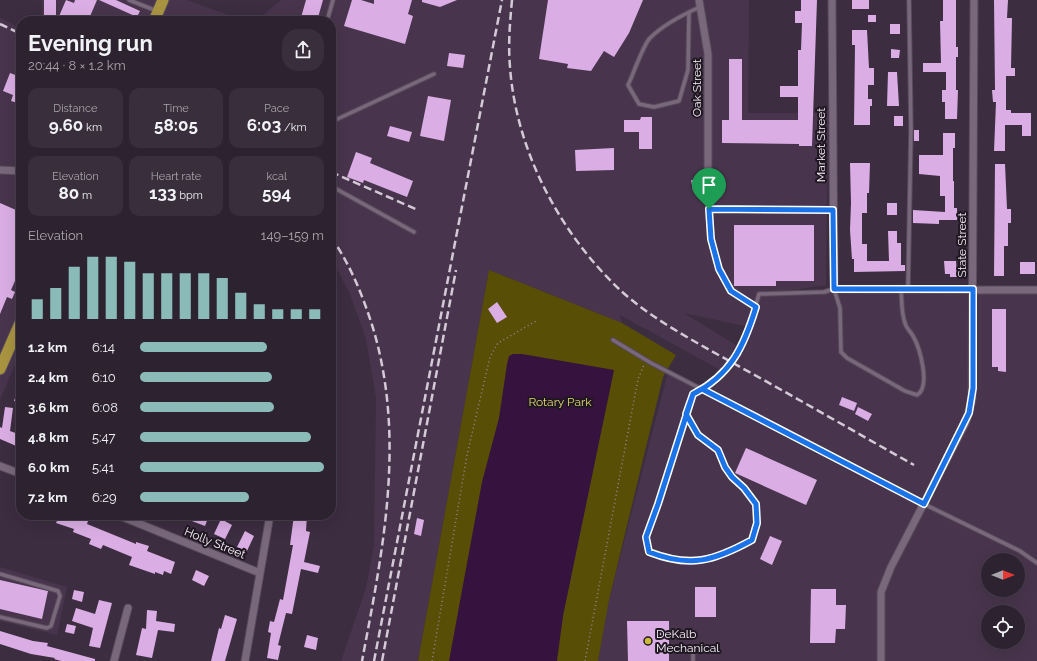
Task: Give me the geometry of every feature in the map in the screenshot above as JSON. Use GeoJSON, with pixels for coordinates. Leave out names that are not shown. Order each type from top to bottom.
{"type":"FeatureCollection","features":[{"type":"Feature","properties":{"kind":"main road"},"geometry":{"type":"LineString","coordinates":[[156,16],[163,0]]}},
{"type":"Feature","properties":{"kind":"main road"},"geometry":{"type":"LineString","coordinates":[[0,369],[16,332]]}},
{"type":"Feature","properties":{"kind":"street","name":"Market Street"},"geometry":{"type":"LineString","coordinates":[[832,0],[834,289]]}},
{"type":"Feature","properties":{"kind":"street","name":"State Street"},"geometry":{"type":"LineString","coordinates":[[881,661],[881,592],[891,567],[969,413],[973,388],[974,0]]}},
{"type":"Feature","properties":{"kind":"street","name":"Oak Street"},"geometry":{"type":"LineString","coordinates":[[699,4],[708,54],[708,176]]}},
{"type":"Feature","properties":{"kind":"street"},"geometry":{"type":"LineString","coordinates":[[0,170],[16,171]]}},
{"type":"Feature","properties":{"kind":"street"},"geometry":{"type":"LineString","coordinates":[[834,289],[1037,290]]}},
{"type":"Feature","properties":{"kind":"street"},"geometry":{"type":"LineString","coordinates":[[0,466],[16,472]]}},
{"type":"Feature","properties":{"kind":"street","name":"Holly Street"},"geometry":{"type":"LineString","coordinates":[[130,520],[260,573]]}},
{"type":"Feature","properties":{"kind":"street"},"geometry":{"type":"LineString","coordinates":[[245,661],[269,520]]}},
{"type":"Feature","properties":{"kind":"street"},"geometry":{"type":"LineString","coordinates":[[114,661],[128,608]]}},
{"type":"Feature","properties":{"kind":"lane"},"geometry":{"type":"LineString","coordinates":[[129,0],[156,16]]}},
{"type":"Feature","properties":{"kind":"lane"},"geometry":{"type":"LineString","coordinates":[[328,16],[333,0]]}},
{"type":"Feature","properties":{"kind":"lane"},"geometry":{"type":"LineString","coordinates":[[686,414],[698,435],[718,450],[725,467],[732,477],[744,488],[756,504],[757,523],[752,540],[733,550],[696,561],[669,560],[649,552],[646,537],[658,504],[686,414],[693,394],[713,383],[732,362],[748,333],[759,294],[824,292],[834,289],[840,308],[841,352],[847,358],[905,391],[917,395],[920,393],[924,384],[921,355],[913,336],[905,325],[911,129],[909,0]]}},
{"type":"Feature","properties":{"kind":"lane"},"geometry":{"type":"LineString","coordinates":[[689,12],[688,70],[679,101],[654,107],[639,104],[628,86],[649,39],[676,18],[689,12],[699,4]]}},
{"type":"Feature","properties":{"kind":"lane"},"geometry":{"type":"LineString","coordinates":[[336,120],[434,74]]}},
{"type":"Feature","properties":{"kind":"lane"},"geometry":{"type":"LineString","coordinates":[[708,176],[711,239],[719,269],[731,291],[756,307]]}},
{"type":"Feature","properties":{"kind":"lane"},"geometry":{"type":"LineString","coordinates":[[336,189],[414,232]]}},
{"type":"Feature","properties":{"kind":"lane"},"geometry":{"type":"LineString","coordinates":[[709,209],[833,210]]}},
{"type":"Feature","properties":{"kind":"lane"},"geometry":{"type":"LineString","coordinates":[[613,340],[646,360],[924,504],[1020,551],[1037,563]]}},
{"type":"Feature","properties":{"kind":"lane"},"geometry":{"type":"LineString","coordinates":[[0,574],[48,586],[58,591],[60,596],[51,626],[47,628],[0,617]]}},
{"type":"Feature","properties":{"kind":"lane"},"geometry":{"type":"LineString","coordinates":[[693,652],[693,661]]}},
{"type":"Feature","properties":{"kind":"path"},"geometry":{"type":"LineString","coordinates":[[432,661],[467,455],[490,357],[498,343],[538,320]]}},
{"type":"Feature","properties":{"kind":"path"},"geometry":{"type":"LineString","coordinates":[[586,661],[638,379],[646,360]]}},
{"type":"Feature","properties":{"kind":"shaded area"},"geometry":{"type":"Polygon","coordinates":[[[42,0],[187,0],[230,16],[42,16],[42,0]]]}},
{"type":"Feature","properties":{"kind":"shaded area"},"geometry":{"type":"Polygon","coordinates":[[[281,0],[749,0],[748,113],[828,113],[826,285],[767,294],[834,289],[1037,290],[1037,661],[598,661],[609,600],[668,372],[702,389],[724,372],[620,315],[622,323],[489,270],[418,661],[341,661],[366,588],[374,544],[376,398],[366,339],[350,294],[336,267],[336,16],[262,16],[281,0]],[[684,313],[739,347],[749,327],[684,313]]]}},
{"type":"Feature","properties":{"kind":"shaded area"},"geometry":{"type":"Polygon","coordinates":[[[0,18],[16,26],[16,362],[0,400],[0,18]]]}},
{"type":"Feature","properties":{"kind":"shaded area"},"geometry":{"type":"Polygon","coordinates":[[[513,354],[522,354],[614,370],[563,616],[557,661],[449,661],[482,482],[499,418],[507,364],[509,356],[513,354]]]}},
{"type":"Feature","properties":{"kind":"shaded area"},"geometry":{"type":"Polygon","coordinates":[[[0,567],[67,587],[57,635],[0,621],[0,567]]]}},
{"type":"Feature","properties":{"kind":"green space","name":"Rotary Park"},"geometry":{"type":"Polygon","coordinates":[[[489,270],[622,323],[676,355],[663,377],[609,600],[598,661],[418,661],[489,270]]]}},
{"type":"Feature","properties":{"kind":"building"},"geometry":{"type":"Polygon","coordinates":[[[44,0],[56,0],[56,16],[44,16],[44,0]]]}},
{"type":"Feature","properties":{"kind":"building"},"geometry":{"type":"Polygon","coordinates":[[[66,0],[74,3],[75,0],[97,0],[90,16],[59,16],[66,0]]]}},
{"type":"Feature","properties":{"kind":"building"},"geometry":{"type":"Polygon","coordinates":[[[99,0],[116,0],[140,11],[138,16],[99,0]]]}},
{"type":"Feature","properties":{"kind":"building"},"geometry":{"type":"Polygon","coordinates":[[[306,0],[323,0],[318,16],[301,16],[306,0]]]}},
{"type":"Feature","properties":{"kind":"building"},"geometry":{"type":"Polygon","coordinates":[[[352,0],[361,0],[374,4],[374,0],[412,0],[408,14],[413,16],[405,44],[344,26],[352,0]]]}},
{"type":"Feature","properties":{"kind":"building"},"geometry":{"type":"Polygon","coordinates":[[[422,0],[457,0],[440,7],[422,2],[422,0]]]}},
{"type":"Feature","properties":{"kind":"building"},"geometry":{"type":"Polygon","coordinates":[[[548,0],[643,0],[629,33],[614,57],[604,51],[591,71],[567,68],[568,64],[539,59],[548,0]]]}},
{"type":"Feature","properties":{"kind":"building"},"geometry":{"type":"Polygon","coordinates":[[[801,0],[817,0],[812,146],[799,146],[799,144],[722,143],[722,120],[729,120],[729,59],[742,59],[742,120],[798,120],[798,97],[780,97],[780,86],[798,86],[798,50],[801,50],[802,23],[795,23],[795,11],[801,11],[801,0]]]}},
{"type":"Feature","properties":{"kind":"building"},"geometry":{"type":"Polygon","coordinates":[[[852,0],[869,0],[869,9],[852,9],[852,0]]]}},
{"type":"Feature","properties":{"kind":"building"},"geometry":{"type":"Polygon","coordinates":[[[943,0],[956,0],[956,47],[958,47],[958,57],[956,57],[956,90],[958,90],[957,119],[945,119],[945,102],[942,102],[942,90],[946,90],[946,72],[923,72],[923,63],[941,63],[940,21],[943,21],[943,0]]]}},
{"type":"Feature","properties":{"kind":"building"},"geometry":{"type":"Polygon","coordinates":[[[994,0],[1008,0],[1007,18],[1012,18],[1011,68],[1015,68],[1015,76],[1006,76],[1006,110],[1011,110],[1011,113],[1031,113],[1031,136],[1022,136],[1022,125],[1005,125],[1005,151],[994,151],[996,102],[993,102],[992,90],[995,90],[994,0]]]}},
{"type":"Feature","properties":{"kind":"building"},"geometry":{"type":"Polygon","coordinates":[[[868,15],[876,15],[876,22],[868,22],[868,15]]]}},
{"type":"Feature","properties":{"kind":"building"},"geometry":{"type":"Polygon","coordinates":[[[890,24],[900,24],[900,34],[890,34],[890,24]]]}},
{"type":"Feature","properties":{"kind":"building"},"geometry":{"type":"Polygon","coordinates":[[[852,30],[867,30],[869,68],[874,68],[874,85],[868,85],[868,99],[872,99],[872,106],[870,106],[870,125],[854,125],[855,45],[852,45],[852,30]]]}},
{"type":"Feature","properties":{"kind":"building"},"geometry":{"type":"Polygon","coordinates":[[[891,49],[900,50],[899,58],[891,58],[891,49]]]}},
{"type":"Feature","properties":{"kind":"building"},"geometry":{"type":"Polygon","coordinates":[[[449,53],[465,55],[463,68],[447,66],[449,53]]]}},
{"type":"Feature","properties":{"kind":"building"},"geometry":{"type":"Polygon","coordinates":[[[888,72],[897,72],[899,106],[887,106],[888,72]]]}},
{"type":"Feature","properties":{"kind":"building"},"geometry":{"type":"Polygon","coordinates":[[[10,73],[16,75],[16,102],[11,101],[13,95],[3,91],[10,73]]]}},
{"type":"Feature","properties":{"kind":"building"},"geometry":{"type":"Polygon","coordinates":[[[428,96],[451,100],[444,141],[420,136],[428,96]]]}},
{"type":"Feature","properties":{"kind":"building"},"geometry":{"type":"Polygon","coordinates":[[[894,116],[903,116],[903,126],[894,126],[894,116]]]}},
{"type":"Feature","properties":{"kind":"building"},"geometry":{"type":"Polygon","coordinates":[[[641,117],[652,117],[652,149],[639,149],[639,132],[624,132],[624,120],[640,120],[641,117]]]}},
{"type":"Feature","properties":{"kind":"building"},"geometry":{"type":"Polygon","coordinates":[[[390,126],[412,132],[409,142],[387,136],[390,126]]]}},
{"type":"Feature","properties":{"kind":"building"},"geometry":{"type":"Polygon","coordinates":[[[914,130],[919,130],[919,141],[914,141],[914,130]]]}},
{"type":"Feature","properties":{"kind":"building"},"geometry":{"type":"Polygon","coordinates":[[[943,133],[955,133],[955,148],[953,148],[953,181],[954,208],[957,208],[957,220],[939,220],[939,224],[913,223],[913,210],[945,212],[945,196],[940,196],[940,176],[919,174],[919,155],[943,155],[943,133]]]}},
{"type":"Feature","properties":{"kind":"building"},"geometry":{"type":"Polygon","coordinates":[[[614,148],[614,170],[576,171],[575,150],[614,148]]]}},
{"type":"Feature","properties":{"kind":"building"},"geometry":{"type":"Polygon","coordinates":[[[356,152],[372,158],[370,163],[413,181],[407,197],[364,180],[363,183],[347,177],[356,152]]]}},
{"type":"Feature","properties":{"kind":"building"},"geometry":{"type":"Polygon","coordinates":[[[850,163],[870,163],[867,213],[862,213],[862,244],[867,244],[867,261],[889,261],[888,231],[897,231],[897,243],[901,243],[901,265],[905,265],[905,271],[854,272],[854,259],[852,259],[850,230],[850,163]]]}},
{"type":"Feature","properties":{"kind":"building"},"geometry":{"type":"Polygon","coordinates":[[[995,164],[1005,164],[1007,209],[1011,209],[1011,223],[1008,223],[1008,246],[1004,246],[1004,276],[994,276],[995,164]]]}},
{"type":"Feature","properties":{"kind":"building"},"geometry":{"type":"Polygon","coordinates":[[[700,179],[701,189],[693,191],[691,180],[700,179]]]}},
{"type":"Feature","properties":{"kind":"building"},"geometry":{"type":"Polygon","coordinates":[[[0,203],[16,210],[16,278],[11,290],[15,292],[12,299],[7,297],[0,314],[0,203]]]}},
{"type":"Feature","properties":{"kind":"building"},"geometry":{"type":"Polygon","coordinates":[[[887,203],[897,203],[897,215],[887,215],[887,203]]]}},
{"type":"Feature","properties":{"kind":"building"},"geometry":{"type":"Polygon","coordinates":[[[734,225],[814,225],[814,281],[776,281],[776,286],[734,286],[734,225]]]}},
{"type":"Feature","properties":{"kind":"building"},"geometry":{"type":"Polygon","coordinates":[[[944,261],[956,261],[957,277],[950,277],[950,274],[945,274],[944,261]]]}},
{"type":"Feature","properties":{"kind":"building"},"geometry":{"type":"Polygon","coordinates":[[[1020,262],[1035,262],[1035,274],[1020,274],[1020,262]]]}},
{"type":"Feature","properties":{"kind":"building"},"geometry":{"type":"Polygon","coordinates":[[[497,302],[507,317],[497,323],[488,309],[497,302]]]}},
{"type":"Feature","properties":{"kind":"building"},"geometry":{"type":"Polygon","coordinates":[[[992,309],[1006,309],[1006,372],[998,371],[998,367],[992,367],[992,309]]]}},
{"type":"Feature","properties":{"kind":"building"},"geometry":{"type":"Polygon","coordinates":[[[842,397],[857,403],[854,411],[839,405],[842,397]]]}},
{"type":"Feature","properties":{"kind":"building"},"geometry":{"type":"Polygon","coordinates":[[[5,407],[13,408],[10,431],[16,433],[16,446],[0,439],[0,427],[2,428],[5,407]]]}},
{"type":"Feature","properties":{"kind":"building"},"geometry":{"type":"Polygon","coordinates":[[[858,407],[872,414],[868,421],[855,414],[858,407]]]}},
{"type":"Feature","properties":{"kind":"building"},"geometry":{"type":"Polygon","coordinates":[[[746,448],[817,480],[806,505],[735,473],[746,448]]]}},
{"type":"Feature","properties":{"kind":"building"},"geometry":{"type":"Polygon","coordinates":[[[417,518],[424,520],[421,536],[414,534],[417,518]]]}},
{"type":"Feature","properties":{"kind":"building"},"geometry":{"type":"Polygon","coordinates":[[[53,520],[86,520],[88,521],[87,524],[136,544],[136,542],[149,546],[147,551],[175,562],[171,574],[164,571],[163,575],[155,572],[155,574],[129,565],[132,557],[103,545],[101,549],[89,544],[91,539],[73,532],[74,529],[56,523],[57,521],[53,520]]]}},
{"type":"Feature","properties":{"kind":"building"},"geometry":{"type":"Polygon","coordinates":[[[189,520],[207,520],[205,526],[189,520]]]}},
{"type":"Feature","properties":{"kind":"building"},"geometry":{"type":"Polygon","coordinates":[[[221,520],[232,525],[225,539],[214,534],[221,520]]]}},
{"type":"Feature","properties":{"kind":"building"},"geometry":{"type":"Polygon","coordinates":[[[293,520],[307,520],[306,531],[310,532],[304,562],[320,566],[318,573],[301,569],[292,614],[286,613],[278,645],[281,646],[278,660],[267,658],[271,633],[268,632],[270,621],[274,622],[280,599],[283,600],[293,545],[290,545],[293,520]]]}},
{"type":"Feature","properties":{"kind":"building"},"geometry":{"type":"Polygon","coordinates":[[[245,531],[254,536],[247,551],[237,547],[245,531]]]}},
{"type":"Feature","properties":{"kind":"building"},"geometry":{"type":"Polygon","coordinates":[[[770,536],[782,541],[772,565],[760,559],[770,536]]]}},
{"type":"Feature","properties":{"kind":"building"},"geometry":{"type":"Polygon","coordinates":[[[196,570],[209,576],[204,586],[192,580],[196,570]]]}},
{"type":"Feature","properties":{"kind":"building"},"geometry":{"type":"Polygon","coordinates":[[[0,580],[48,591],[42,619],[0,609],[0,580]]]}},
{"type":"Feature","properties":{"kind":"building"},"geometry":{"type":"Polygon","coordinates":[[[695,587],[716,587],[716,617],[695,617],[695,587]]]}},
{"type":"Feature","properties":{"kind":"building"},"geometry":{"type":"Polygon","coordinates":[[[811,589],[836,589],[836,605],[846,605],[845,629],[836,629],[835,643],[810,643],[811,589]]]}},
{"type":"Feature","properties":{"kind":"building"},"geometry":{"type":"Polygon","coordinates":[[[74,590],[84,592],[82,602],[72,599],[74,590]]]}},
{"type":"Feature","properties":{"kind":"building"},"geometry":{"type":"Polygon","coordinates":[[[99,600],[112,603],[100,648],[89,646],[93,628],[72,621],[76,608],[95,614],[99,600]]]}},
{"type":"Feature","properties":{"kind":"building"},"geometry":{"type":"Polygon","coordinates":[[[147,610],[157,611],[156,621],[175,624],[174,632],[158,630],[152,658],[136,655],[142,628],[146,629],[147,610]]]}},
{"type":"Feature","properties":{"kind":"building"},"geometry":{"type":"Polygon","coordinates":[[[225,615],[237,619],[225,661],[211,661],[219,628],[221,629],[225,615]]]}},
{"type":"Feature","properties":{"kind":"building","name":"DeKalb Mechanical"},"geometry":{"type":"Polygon","coordinates":[[[627,621],[669,621],[669,661],[628,661],[627,621]]]}},
{"type":"Feature","properties":{"kind":"building"},"geometry":{"type":"Polygon","coordinates":[[[67,624],[76,626],[74,634],[65,632],[67,624]]]}},
{"type":"Feature","properties":{"kind":"building"},"geometry":{"type":"Polygon","coordinates":[[[0,631],[33,641],[48,643],[47,646],[95,659],[95,661],[61,661],[54,659],[55,658],[31,654],[0,644],[0,631]]]}},
{"type":"Feature","properties":{"kind":"building"},"geometry":{"type":"Polygon","coordinates":[[[307,635],[318,638],[316,650],[304,647],[307,635]]]}},
{"type":"Feature","properties":{"kind":"railway"},"geometry":{"type":"LineString","coordinates":[[374,661],[502,0]]}},
{"type":"Feature","properties":{"kind":"railway"},"geometry":{"type":"LineString","coordinates":[[512,0],[509,58],[514,98],[521,129],[531,159],[544,188],[560,216],[597,266],[619,289],[662,322],[914,465]]}},
{"type":"Feature","properties":{"kind":"railway"},"geometry":{"type":"LineString","coordinates":[[0,24],[16,32]]}},
{"type":"Feature","properties":{"kind":"railway"},"geometry":{"type":"LineString","coordinates":[[336,174],[418,210]]}},
{"type":"Feature","properties":{"kind":"railway"},"geometry":{"type":"LineString","coordinates":[[336,244],[350,269],[373,328],[383,370],[388,411],[390,453],[388,494],[377,578],[362,661]]}},
{"type":"Feature","properties":{"kind":"railway"},"geometry":{"type":"LineString","coordinates":[[382,661],[456,270]]}},
{"type":"Feature","properties":{"kind":"place","name":"DeKalb Mechanical"},"geometry":{"type":"Point","coordinates":[648,641]}},
{"type":"Feature","properties":{"kind":"route"},"geometry":{"type":"LineString","coordinates":[[709,209],[711,239],[719,269],[731,291],[756,307],[748,333],[732,362],[713,383],[702,389],[693,394],[686,414],[658,504],[646,537],[649,552],[669,560],[696,561],[733,550],[752,540],[757,523],[756,504],[744,488],[732,477],[725,467],[718,450],[698,435],[686,414],[693,394],[702,389],[924,504],[966,422],[972,400],[973,289],[834,289],[833,210],[709,209]]}}]}
